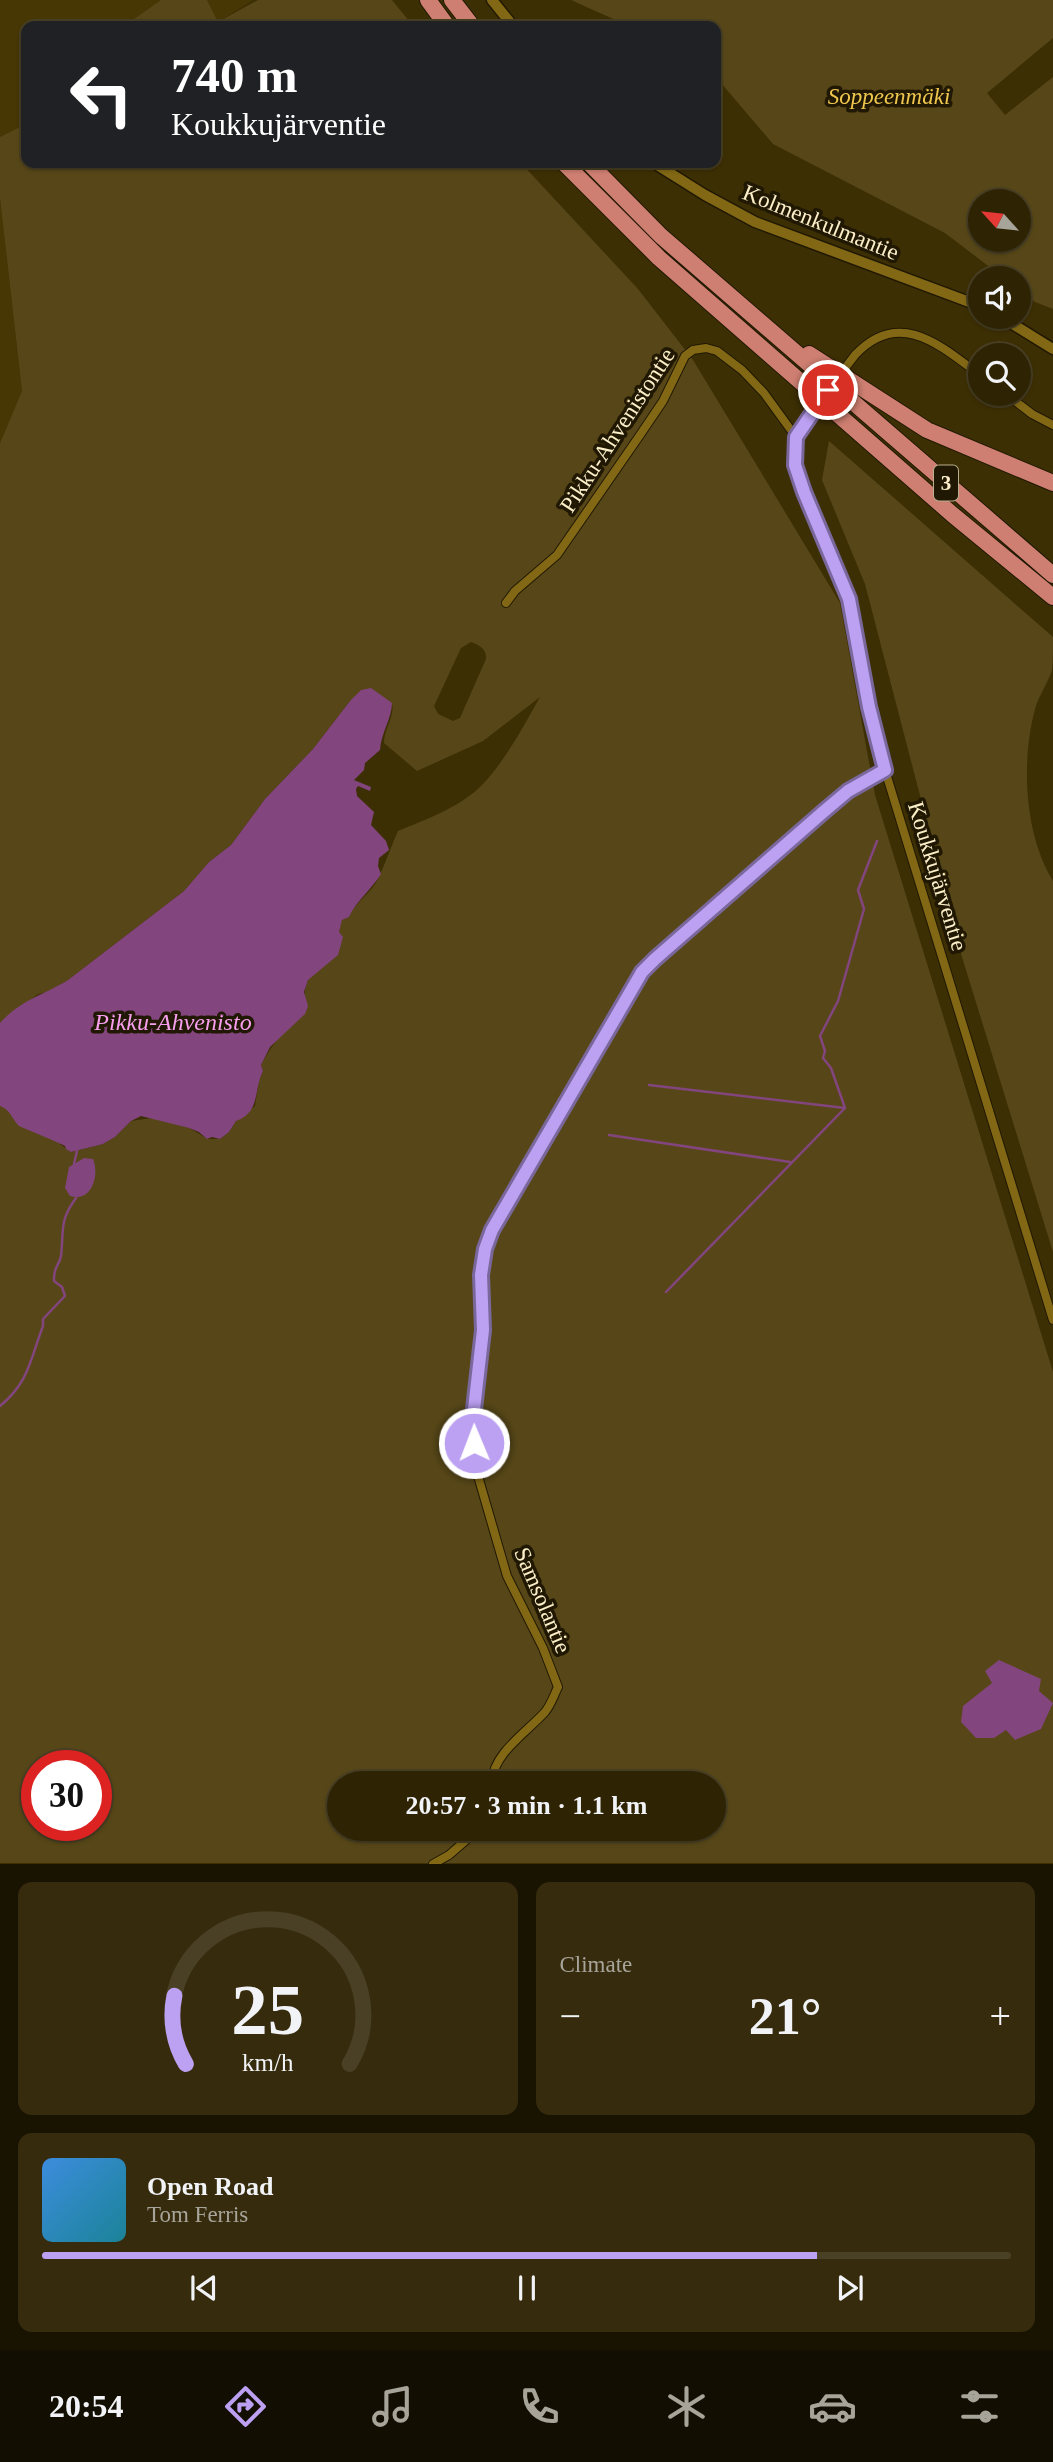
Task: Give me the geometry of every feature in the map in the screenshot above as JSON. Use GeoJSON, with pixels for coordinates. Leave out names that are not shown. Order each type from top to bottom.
{"type":"FeatureCollection","features":[{"type":"Feature","properties":{"kind":"highway"},"geometry":{"type":"LineString","coordinates":[[428,0],[443,21]]}},
{"type":"Feature","properties":{"kind":"highway"},"geometry":{"type":"LineString","coordinates":[[452,0],[468,21]]}},
{"type":"Feature","properties":{"kind":"highway","name":"3"},"geometry":{"type":"LineString","coordinates":[[569,168],[659,257],[953,515],[1053,597]]}},
{"type":"Feature","properties":{"kind":"highway","name":"3"},"geometry":{"type":"LineString","coordinates":[[594,168],[661,236],[1053,575]]}},
{"type":"Feature","properties":{"kind":"highway"},"geometry":{"type":"LineString","coordinates":[[751,315],[927,430],[1053,483]]}},
{"type":"Feature","properties":{"kind":"street"},"geometry":{"type":"LineString","coordinates":[[492,0],[509,21]]}},
{"type":"Feature","properties":{"kind":"street","name":"Kolmenkulmantie"},"geometry":{"type":"LineString","coordinates":[[662,168],[714,200],[773,230],[968,302]]}},
{"type":"Feature","properties":{"kind":"street"},"geometry":{"type":"LineString","coordinates":[[1020,329],[1053,349]]}},
{"type":"Feature","properties":{"kind":"street","name":"Koukkujärventie"},"geometry":{"type":"LineString","coordinates":[[968,366],[934,342],[916,334],[898,332],[877,336],[855,355],[801,426],[796,437],[795,465],[849,599],[869,707],[885,770],[1053,1320]]}},
{"type":"Feature","properties":{"kind":"street","name":"Pikku-Ahvenistontie"},"geometry":{"type":"LineString","coordinates":[[506,603],[515,591],[557,555],[663,401],[685,356],[693,349],[717,351],[742,370],[764,393],[796,437]]}},
{"type":"Feature","properties":{"kind":"street"},"geometry":{"type":"LineString","coordinates":[[1022,406],[1053,425]]}},
{"type":"Feature","properties":{"kind":"street","name":"Samsolantie"},"geometry":{"type":"LineString","coordinates":[[494,1771],[502,1755],[548,1709],[558,1687],[543,1648],[507,1576],[476,1469],[473,1418],[483,1330],[481,1275],[485,1249],[492,1230],[642,972],[848,791],[885,770]]}},
{"type":"Feature","properties":{"kind":"street"},"geometry":{"type":"LineString","coordinates":[[433,1864],[465,1841]]}},
{"type":"Feature","properties":{"kind":"shaded area"},"geometry":{"type":"Polygon","coordinates":[[[0,0],[161,0],[131,21],[21,21],[21,126],[0,137],[0,0]]]}},
{"type":"Feature","properties":{"kind":"shaded area"},"geometry":{"type":"Polygon","coordinates":[[[207,0],[253,0],[220,21],[207,0]]]}},
{"type":"Feature","properties":{"kind":"shaded area"},"geometry":{"type":"Polygon","coordinates":[[[0,198],[22,391],[0,443],[0,198]]]}},
{"type":"Feature","properties":{"kind":"green space"},"geometry":{"type":"Polygon","coordinates":[[[161,0],[207,0],[218,21],[131,21],[161,0]]]}},
{"type":"Feature","properties":{"kind":"green space"},"geometry":{"type":"Polygon","coordinates":[[[258,0],[392,0],[409,21],[220,21],[258,0]]]}},
{"type":"Feature","properties":{"kind":"green space","name":"Soppeenmäki"},"geometry":{"type":"Polygon","coordinates":[[[571,0],[1053,0],[1053,38],[987,93],[1005,115],[1053,77],[1053,309],[1031,299],[1031,266],[988,266],[970,252],[1031,252],[1031,189],[968,189],[968,251],[945,233],[773,144],[721,83],[721,21],[618,21],[571,0]]]}},
{"type":"Feature","properties":{"kind":"green space"},"geometry":{"type":"Polygon","coordinates":[[[21,126],[21,168],[526,168],[638,289],[693,360],[840,603],[875,795],[1053,1372],[1053,1863],[0,1863],[0,1106],[8,1109],[19,1125],[53,1139],[71,1152],[103,1144],[115,1137],[131,1121],[152,1118],[189,1128],[208,1139],[220,1139],[236,1121],[255,1106],[263,1071],[261,1065],[305,1002],[308,980],[333,941],[342,920],[349,917],[376,883],[398,831],[454,806],[483,784],[507,753],[540,697],[483,741],[417,771],[384,743],[392,703],[350,701],[313,749],[265,799],[231,845],[209,862],[184,891],[68,980],[48,992],[38,994],[0,1024],[0,443],[22,391],[0,198],[0,137],[21,126]],[[471,642],[461,648],[434,706],[438,714],[453,721],[460,718],[486,659],[484,650],[471,642]]]}},
{"type":"Feature","properties":{"kind":"green space"},"geometry":{"type":"Polygon","coordinates":[[[829,441],[1053,637],[1052,670],[1035,709],[1027,774],[1036,842],[1053,881],[1053,1252],[962,957],[865,584],[822,480],[829,441]]]}},
{"type":"Feature","properties":{"kind":"water","name":"Pikku-Ahvenisto"},"geometry":{"type":"Polygon","coordinates":[[[371,688],[392,703],[392,709],[380,750],[365,763],[364,770],[354,780],[371,787],[370,791],[358,786],[357,796],[374,812],[371,825],[386,841],[389,850],[379,858],[381,874],[349,917],[342,920],[339,932],[343,937],[338,955],[308,980],[304,992],[308,1006],[305,1014],[270,1047],[261,1065],[263,1071],[249,1112],[236,1121],[220,1139],[207,1139],[189,1128],[141,1116],[103,1144],[71,1152],[62,1144],[19,1126],[9,1112],[0,1106],[0,1023],[24,1003],[68,980],[184,891],[209,862],[231,845],[265,799],[313,749],[350,701],[361,690],[371,688]]]}},
{"type":"Feature","properties":{"kind":"water"},"geometry":{"type":"Polygon","coordinates":[[[84,1158],[93,1159],[95,1166],[92,1186],[83,1196],[70,1196],[65,1188],[69,1167],[84,1158]]]}},
{"type":"Feature","properties":{"kind":"water"},"geometry":{"type":"Polygon","coordinates":[[[999,1660],[1041,1679],[1039,1691],[1053,1703],[1041,1729],[1015,1740],[1006,1730],[994,1738],[976,1738],[961,1722],[963,1706],[992,1683],[985,1671],[999,1660]]]}},
{"type":"Feature","properties":{"kind":"waterway"},"geometry":{"type":"LineString","coordinates":[[845,1108],[831,1068],[823,1058],[825,1051],[820,1036],[838,1001],[864,909],[858,890],[877,841]]}},
{"type":"Feature","properties":{"kind":"waterway"},"geometry":{"type":"LineString","coordinates":[[649,1085],[845,1108]]}},
{"type":"Feature","properties":{"kind":"waterway"},"geometry":{"type":"LineString","coordinates":[[666,1292],[845,1108]]}},
{"type":"Feature","properties":{"kind":"waterway"},"geometry":{"type":"LineString","coordinates":[[609,1135],[790,1162]]}},
{"type":"Feature","properties":{"kind":"waterway"},"geometry":{"type":"LineString","coordinates":[[74,1164],[77,1151]]}},
{"type":"Feature","properties":{"kind":"waterway"},"geometry":{"type":"LineString","coordinates":[[0,1406],[23,1379],[43,1326],[43,1319],[65,1296],[62,1287],[54,1281],[54,1276],[61,1256],[65,1220],[76,1198]]}},
{"type":"Feature","properties":{"kind":"route"},"geometry":{"type":"LineString","coordinates":[[474,1443],[473,1418],[483,1330],[481,1275],[485,1249],[492,1230],[515,1189],[631,990],[642,972],[655,959],[822,813],[848,791],[885,770],[869,707],[849,599],[795,465],[796,437],[828,390]]}}]}
